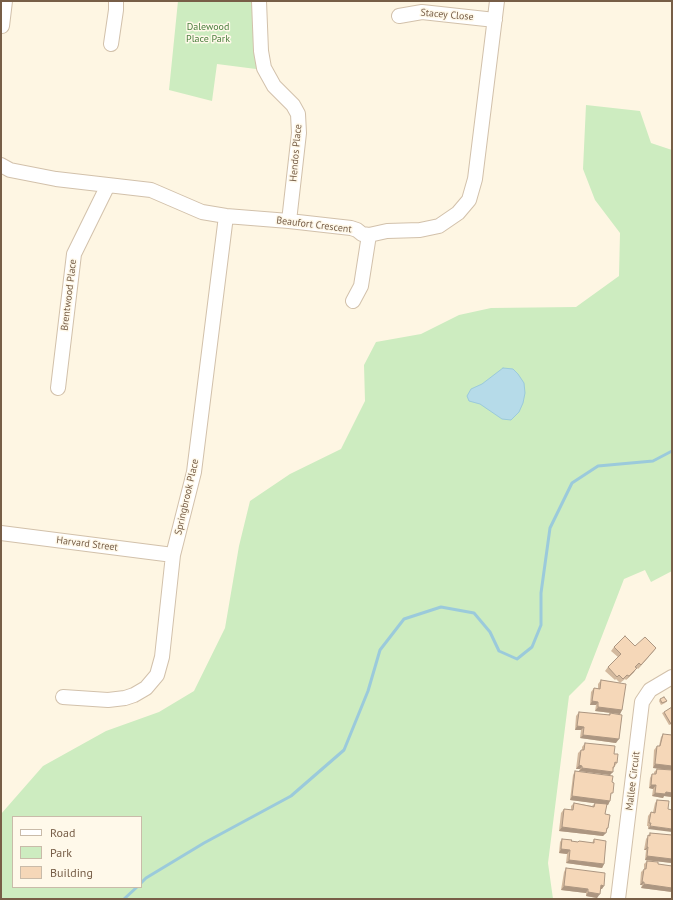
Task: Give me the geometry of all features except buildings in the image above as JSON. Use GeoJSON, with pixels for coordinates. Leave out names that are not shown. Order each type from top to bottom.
{"type":"FeatureCollection","features":[{"type":"Feature","properties":{"kind":"street"},"geometry":{"type":"LineString","coordinates":[[2,26],[5,1]]}},
{"type":"Feature","properties":{"kind":"street"},"geometry":{"type":"LineString","coordinates":[[111,44],[116,1]]}},
{"type":"Feature","properties":{"kind":"street","name":"Hendos Place"},"geometry":{"type":"LineString","coordinates":[[259,1],[261,51],[264,68],[274,86],[293,105],[298,114],[299,133],[289,221]]}},
{"type":"Feature","properties":{"kind":"street"},"geometry":{"type":"LineString","coordinates":[[353,301],[361,286],[369,235],[387,231],[420,230],[439,226],[458,213],[469,200],[475,179],[497,1]]}},
{"type":"Feature","properties":{"kind":"street","name":"Stacey Close"},"geometry":{"type":"LineString","coordinates":[[399,16],[422,12],[495,20]]}},
{"type":"Feature","properties":{"kind":"street","name":"Beaufort Crescent"},"geometry":{"type":"LineString","coordinates":[[1,165],[10,170],[56,179],[151,190],[202,212],[226,216],[351,228],[362,234],[369,235]]}},
{"type":"Feature","properties":{"kind":"street","name":"Brentwood Place"},"geometry":{"type":"LineString","coordinates":[[58,388],[74,254],[108,185]]}},
{"type":"Feature","properties":{"kind":"street","name":"Springbrook Place"},"geometry":{"type":"LineString","coordinates":[[63,697],[108,700],[125,698],[146,688],[157,675],[162,657],[173,555],[194,472],[226,216]]}},
{"type":"Feature","properties":{"kind":"street","name":"Harvard Street"},"geometry":{"type":"LineString","coordinates":[[1,533],[173,555]]}},
{"type":"Feature","properties":{"kind":"street","name":"Mallee Circuit"},"geometry":{"type":"LineString","coordinates":[[618,899],[642,702],[650,690],[672,677]]}},
{"type":"Feature","properties":{"kind":"green space","name":"Dalewood Place Park"},"geometry":{"type":"Polygon","coordinates":[[[178,1],[255,1],[256,69],[217,64],[212,101],[169,90],[178,1]]]}},
{"type":"Feature","properties":{"kind":"green space"},"geometry":{"type":"Polygon","coordinates":[[[586,105],[640,111],[651,143],[672,150],[672,571],[651,582],[645,570],[624,579],[585,680],[569,696],[548,863],[553,899],[1,899],[1,814],[43,766],[106,731],[159,712],[194,691],[225,628],[239,546],[250,501],[290,474],[341,449],[365,401],[364,365],[376,342],[421,334],[459,315],[491,308],[576,307],[619,276],[620,233],[595,200],[583,169],[586,105]]]}},
{"type":"Feature","properties":{"kind":"water"},"geometry":{"type":"Polygon","coordinates":[[[503,368],[513,369],[524,383],[525,393],[523,403],[519,412],[511,420],[502,419],[480,404],[469,401],[467,396],[471,389],[482,384],[503,368]]]}},
{"type":"Feature","properties":{"kind":"waterway"},"geometry":{"type":"LineString","coordinates":[[142,882],[146,878],[204,843],[291,796],[344,750],[368,691],[380,650],[404,619],[441,607],[474,613],[490,632],[499,651],[517,659],[532,647],[541,625],[541,593],[550,528],[572,483],[598,466],[653,461],[672,451]]}},
{"type":"Feature","properties":{"kind":"waterway"},"geometry":{"type":"LineString","coordinates":[[124,899],[136,888]]}}]}
